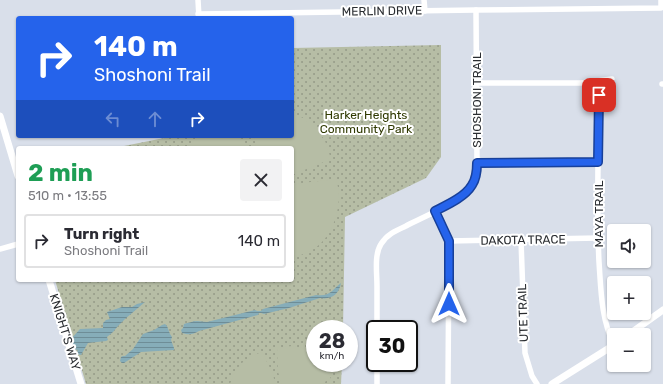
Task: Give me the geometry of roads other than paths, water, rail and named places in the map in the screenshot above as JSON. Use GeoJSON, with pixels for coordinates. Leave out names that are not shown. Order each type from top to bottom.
{"type":"FeatureCollection","features":[{"type":"Feature","properties":{"kind":"main road"},"geometry":{"type":"LineString","coordinates":[[0,116],[16,169]]}},
{"type":"Feature","properties":{"kind":"main road","name":"KNIGHT'S WAY"},"geometry":{"type":"LineString","coordinates":[[50,282],[81,384]]}},
{"type":"Feature","properties":{"kind":"main road"},"geometry":{"type":"LineString","coordinates":[[638,328],[663,310]]}},
{"type":"Feature","properties":{"kind":"main road"},"geometry":{"type":"LineString","coordinates":[[552,384],[607,349]]}},
{"type":"Feature","properties":{"kind":"street"},"geometry":{"type":"LineString","coordinates":[[198,0],[198,16]]}},
{"type":"Feature","properties":{"kind":"street"},"geometry":{"type":"LineString","coordinates":[[424,0],[425,11]]}},
{"type":"Feature","properties":{"kind":"street","name":"MERLIN DRIVE"},"geometry":{"type":"LineString","coordinates":[[198,16],[661,8],[661,0]]}},
{"type":"Feature","properties":{"kind":"street","name":"SHOSHONI TRAIL"},"geometry":{"type":"LineString","coordinates":[[377,320],[377,263],[378,252],[381,244],[392,233],[451,203],[467,192],[474,180],[477,163],[476,10]]}},
{"type":"Feature","properties":{"kind":"street"},"geometry":{"type":"LineString","coordinates":[[477,83],[581,83],[612,79]]}},
{"type":"Feature","properties":{"kind":"street","name":"MAYA TRAIL"},"geometry":{"type":"LineString","coordinates":[[599,81],[598,238],[601,289],[607,328]]}},
{"type":"Feature","properties":{"kind":"street"},"geometry":{"type":"LineString","coordinates":[[477,163],[598,162]]}},
{"type":"Feature","properties":{"kind":"street"},"geometry":{"type":"LineString","coordinates":[[435,211],[449,241],[448,384]]}},
{"type":"Feature","properties":{"kind":"street","name":"DAKOTA TRACE"},"geometry":{"type":"LineString","coordinates":[[449,241],[598,238]]}},
{"type":"Feature","properties":{"kind":"street","name":"UTE TRAIL"},"geometry":{"type":"LineString","coordinates":[[521,240],[525,353],[532,376],[537,384]]}},
{"type":"Feature","properties":{"kind":"street"},"geometry":{"type":"LineString","coordinates":[[0,249],[16,245]]}},
{"type":"Feature","properties":{"kind":"street"},"geometry":{"type":"LineString","coordinates":[[377,372],[377,384]]}},
{"type":"Feature","properties":{"kind":"water"},"geometry":{"type":"Polygon","coordinates":[[[341,283],[337,293],[328,298],[320,298],[264,314],[259,313],[258,315],[192,334],[182,333],[181,330],[184,324],[192,322],[207,322],[255,310],[261,311],[263,309],[316,295],[325,295],[341,283]]]}},
{"type":"Feature","properties":{"kind":"water"},"geometry":{"type":"Polygon","coordinates":[[[145,302],[107,337],[108,340],[88,343],[81,355],[76,354],[78,350],[74,349],[71,339],[80,329],[103,328],[103,323],[110,319],[107,312],[122,307],[132,307],[145,302]]]}},
{"type":"Feature","properties":{"kind":"water"},"geometry":{"type":"Polygon","coordinates":[[[165,324],[172,337],[171,340],[174,350],[141,352],[124,363],[120,361],[121,357],[125,356],[133,349],[143,334],[165,324]]]}},
{"type":"Feature","properties":{"kind":"park label","name":"Harker Heights Community Park"},"geometry":{"type":"Point","coordinates":[366,122]}}]}
